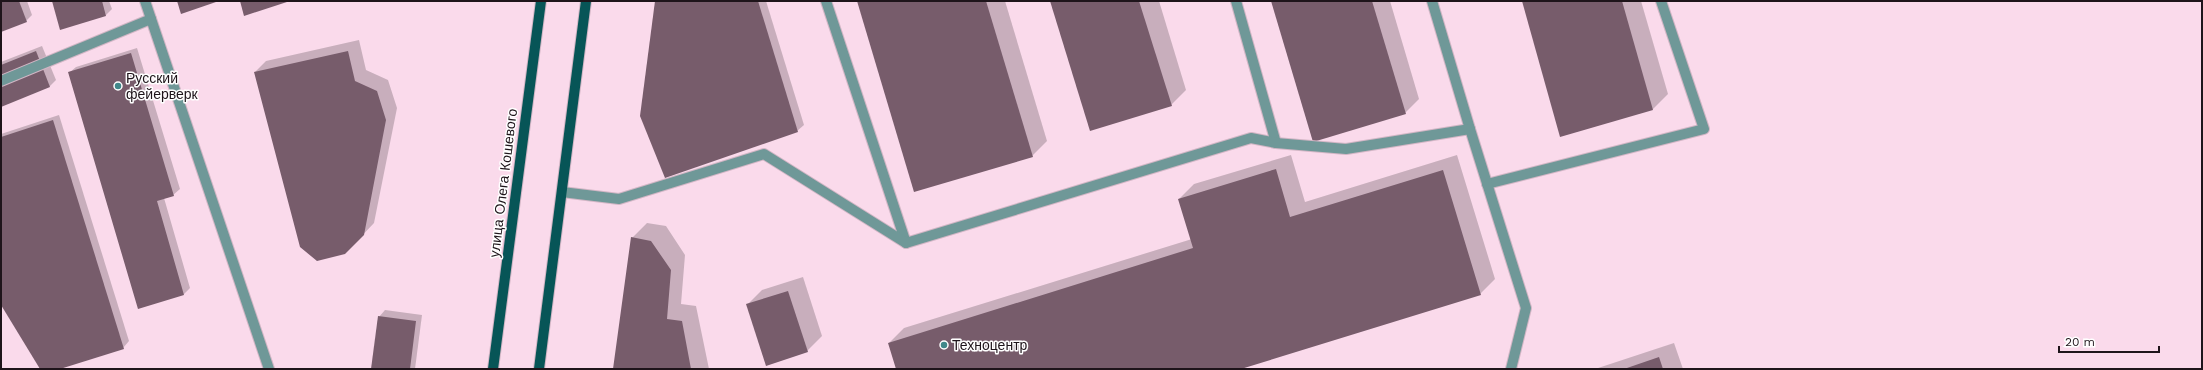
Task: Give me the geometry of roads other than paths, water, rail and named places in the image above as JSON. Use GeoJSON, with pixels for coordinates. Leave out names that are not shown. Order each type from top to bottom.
{"type":"FeatureCollection","features":[{"type":"Feature","properties":{"kind":"main road","name":"улица Олега Кошевого"},"geometry":{"type":"LineString","coordinates":[[493,369],[541,1]]}},
{"type":"Feature","properties":{"kind":"main road"},"geometry":{"type":"LineString","coordinates":[[539,369],[586,1]]}},
{"type":"Feature","properties":{"kind":"lane"},"geometry":{"type":"LineString","coordinates":[[145,1],[268,369]]}},
{"type":"Feature","properties":{"kind":"lane"},"geometry":{"type":"LineString","coordinates":[[826,1],[906,243]]}},
{"type":"Feature","properties":{"kind":"lane"},"geometry":{"type":"LineString","coordinates":[[1236,1],[1276,143]]}},
{"type":"Feature","properties":{"kind":"lane"},"geometry":{"type":"LineString","coordinates":[[1432,1],[1526,308],[1511,369]]}},
{"type":"Feature","properties":{"kind":"lane"},"geometry":{"type":"LineString","coordinates":[[1487,184],[1704,130],[1661,1]]}},
{"type":"Feature","properties":{"kind":"lane"},"geometry":{"type":"LineString","coordinates":[[1,80],[151,19]]}},
{"type":"Feature","properties":{"kind":"lane"},"geometry":{"type":"LineString","coordinates":[[562,192],[619,199],[764,154],[906,243],[1251,138],[1276,143],[1346,149],[1470,129]]}},
{"type":"Feature","properties":{"kind":"place","name":"Русский фейерверк"},"geometry":{"type":"Point","coordinates":[118,86]}},
{"type":"Feature","properties":{"kind":"place","name":"Техноцентр"},"geometry":{"type":"Point","coordinates":[944,345]}}]}
